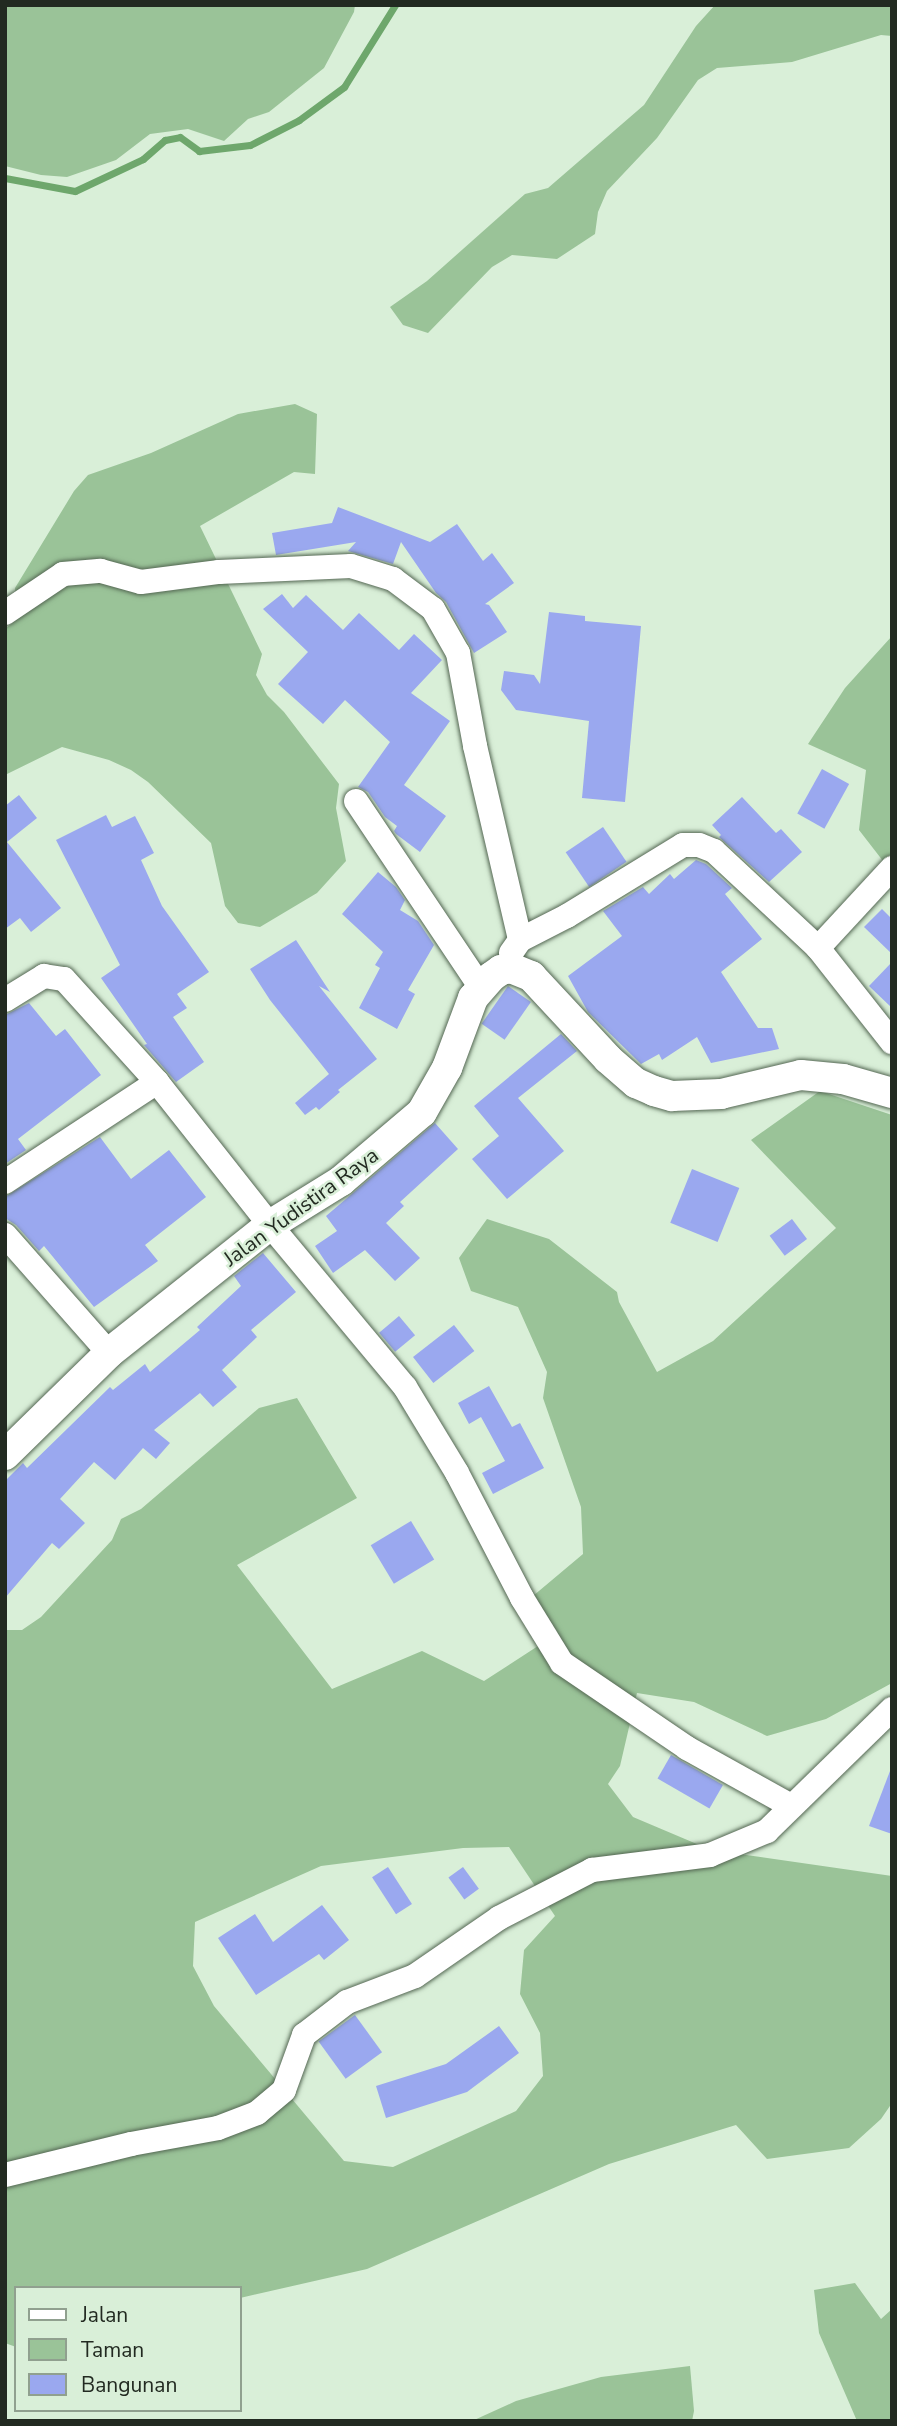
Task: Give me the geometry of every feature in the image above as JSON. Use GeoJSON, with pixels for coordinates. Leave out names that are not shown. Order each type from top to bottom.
{"type":"FeatureCollection","features":[{"type":"Feature","properties":{"kind":"street"},"geometry":{"type":"LineString","coordinates":[[5,613],[64,574],[101,571],[141,582],[219,572],[351,566],[393,579],[433,609],[457,653],[475,746],[520,940]]}},
{"type":"Feature","properties":{"kind":"street"},"geometry":{"type":"LineString","coordinates":[[356,801],[481,988]]}},
{"type":"Feature","properties":{"kind":"street"},"geometry":{"type":"LineString","coordinates":[[892,1042],[818,948],[714,851],[691,844],[683,845],[567,916],[520,940],[504,970],[521,970],[531,976],[608,1059],[636,1083],[654,1091],[672,1096],[721,1094],[800,1075],[843,1079],[892,1093]]}},
{"type":"Feature","properties":{"kind":"street"},"geometry":{"type":"LineString","coordinates":[[818,948],[892,868]]}},
{"type":"Feature","properties":{"kind":"street","name":"Jalan Yudistira Raya"},"geometry":{"type":"LineString","coordinates":[[5,1455],[109,1353],[270,1225],[341,1181],[422,1112],[447,1068],[462,1020],[481,988],[491,977],[504,970]]}},
{"type":"Feature","properties":{"kind":"street"},"geometry":{"type":"LineString","coordinates":[[5,1000],[44,976],[64,979],[157,1082],[270,1225],[405,1387],[457,1473],[522,1598],[562,1663],[687,1748],[791,1806]]}},
{"type":"Feature","properties":{"kind":"street"},"geometry":{"type":"LineString","coordinates":[[5,1182],[157,1082]]}},
{"type":"Feature","properties":{"kind":"street"},"geometry":{"type":"LineString","coordinates":[[5,1235],[109,1353]]}},
{"type":"Feature","properties":{"kind":"street"},"geometry":{"type":"LineString","coordinates":[[5,2175],[131,2144],[218,2128],[257,2113],[284,2090],[304,2035],[347,2002],[415,1976],[499,1918],[592,1870],[710,1855],[767,1831],[889,1716]]}},
{"type":"Feature","properties":{"kind":"green space"},"geometry":{"type":"Polygon","coordinates":[[[5,5],[355,5],[354,12],[324,68],[269,112],[248,119],[224,141],[188,129],[150,134],[116,160],[67,177],[41,175],[5,166],[5,5]]]}},
{"type":"Feature","properties":{"kind":"green space"},"geometry":{"type":"Polygon","coordinates":[[[715,5],[892,5],[892,36],[881,35],[792,62],[717,68],[698,80],[657,138],[607,191],[598,212],[595,234],[557,259],[512,255],[492,267],[428,333],[403,325],[390,307],[427,281],[525,194],[548,188],[644,105],[696,26],[715,5]]]}},
{"type":"Feature","properties":{"kind":"green space"},"geometry":{"type":"Polygon","coordinates":[[[295,404],[317,414],[315,474],[294,472],[200,526],[262,654],[256,675],[267,695],[284,712],[339,784],[336,808],[346,861],[317,893],[260,927],[238,923],[225,906],[211,843],[148,782],[131,770],[109,760],[62,747],[5,775],[5,629],[17,619],[15,588],[74,491],[88,475],[151,453],[238,414],[295,404]]]}},
{"type":"Feature","properties":{"kind":"green space"},"geometry":{"type":"Polygon","coordinates":[[[892,636],[892,853],[883,861],[859,830],[866,770],[808,744],[845,688],[892,636]]]}},
{"type":"Feature","properties":{"kind":"green space"},"geometry":{"type":"Polygon","coordinates":[[[820,1091],[892,1115],[892,1683],[826,1719],[767,1736],[694,1702],[637,1693],[620,1766],[608,1784],[633,1817],[711,1850],[892,1876],[892,2103],[881,2119],[849,2148],[767,2159],[736,2125],[609,2164],[367,2269],[242,2298],[242,2286],[14,2286],[14,2346],[5,2343],[5,1630],[22,1630],[41,1617],[112,1540],[121,1519],[141,1509],[259,1408],[297,1398],[357,1498],[237,1565],[332,1689],[422,1651],[484,1681],[558,1633],[533,1596],[583,1554],[581,1507],[543,1398],[547,1372],[518,1307],[471,1291],[459,1258],[487,1219],[549,1239],[617,1292],[619,1302],[657,1372],[713,1341],[836,1228],[751,1140],[820,1091]],[[509,1847],[463,1848],[321,1866],[195,1922],[193,1966],[214,2006],[344,2161],[393,2167],[516,2111],[543,2076],[540,2033],[520,1994],[524,1950],[555,1916],[509,1847]]]}},
{"type":"Feature","properties":{"kind":"green space"},"geometry":{"type":"Polygon","coordinates":[[[855,2283],[881,2319],[892,2309],[892,2421],[857,2421],[819,2333],[814,2290],[855,2283]]]}},
{"type":"Feature","properties":{"kind":"green space"},"geometry":{"type":"Polygon","coordinates":[[[690,2366],[694,2411],[692,2421],[472,2421],[516,2401],[601,2377],[690,2366]]]}},
{"type":"Feature","properties":{"kind":"building"},"geometry":{"type":"Polygon","coordinates":[[[338,507],[430,542],[457,524],[483,561],[492,553],[514,583],[485,604],[489,605],[507,632],[474,653],[446,602],[436,593],[401,542],[393,564],[348,551],[356,542],[276,555],[272,533],[332,523],[338,507]]]}},
{"type":"Feature","properties":{"kind":"building"},"geometry":{"type":"Polygon","coordinates":[[[282,594],[293,608],[306,595],[343,630],[359,613],[399,650],[414,634],[442,660],[411,693],[450,721],[404,785],[446,816],[420,852],[396,834],[394,831],[397,826],[385,817],[368,792],[358,787],[390,742],[345,700],[323,724],[278,684],[308,652],[263,609],[282,594]]]}},
{"type":"Feature","properties":{"kind":"building"},"geometry":{"type":"Polygon","coordinates":[[[549,612],[585,616],[585,621],[641,626],[625,802],[582,798],[589,721],[516,710],[501,690],[504,671],[534,675],[540,684],[549,612]]]}},
{"type":"Feature","properties":{"kind":"building"},"geometry":{"type":"Polygon","coordinates":[[[822,769],[849,784],[824,829],[797,814],[822,769]]]}},
{"type":"Feature","properties":{"kind":"building"},"geometry":{"type":"Polygon","coordinates":[[[19,795],[37,818],[7,842],[61,908],[31,932],[20,918],[5,929],[5,806],[19,795]]]}},
{"type":"Feature","properties":{"kind":"building"},"geometry":{"type":"Polygon","coordinates":[[[742,797],[776,833],[781,829],[802,852],[769,882],[719,837],[721,835],[712,825],[742,797]]]}},
{"type":"Feature","properties":{"kind":"building"},"geometry":{"type":"Polygon","coordinates":[[[106,815],[112,827],[135,816],[154,853],[141,860],[162,906],[209,972],[177,994],[187,1008],[173,1017],[204,1062],[176,1082],[144,1045],[147,1044],[101,978],[120,965],[56,840],[106,815]]]}},
{"type":"Feature","properties":{"kind":"building"},"geometry":{"type":"Polygon","coordinates":[[[603,827],[626,862],[589,887],[566,852],[603,827]]]}},
{"type":"Feature","properties":{"kind":"building"},"geometry":{"type":"Polygon","coordinates":[[[696,860],[706,864],[732,888],[725,894],[762,939],[721,972],[758,1028],[772,1028],[779,1049],[711,1063],[697,1037],[662,1060],[659,1054],[641,1064],[588,1012],[568,976],[622,936],[603,911],[643,887],[649,894],[670,874],[674,879],[696,860]]]}},
{"type":"Feature","properties":{"kind":"building"},"geometry":{"type":"Polygon","coordinates":[[[378,872],[396,887],[405,900],[400,910],[418,921],[434,945],[408,990],[415,994],[397,1029],[359,1008],[380,968],[375,965],[383,952],[342,914],[378,872]]]}},
{"type":"Feature","properties":{"kind":"building"},"geometry":{"type":"Polygon","coordinates":[[[882,909],[892,919],[892,954],[864,927],[882,909]]]}},
{"type":"Feature","properties":{"kind":"building"},"geometry":{"type":"Polygon","coordinates":[[[296,940],[330,992],[319,986],[377,1059],[338,1090],[340,1092],[319,1110],[316,1107],[305,1115],[295,1103],[329,1074],[270,1000],[250,969],[296,940]]]}},
{"type":"Feature","properties":{"kind":"building"},"geometry":{"type":"Polygon","coordinates":[[[892,962],[892,1008],[869,986],[892,962]]]}},
{"type":"Feature","properties":{"kind":"building"},"geometry":{"type":"Polygon","coordinates":[[[508,986],[531,1002],[505,1040],[482,1024],[508,986]]]}},
{"type":"Feature","properties":{"kind":"building"},"geometry":{"type":"Polygon","coordinates":[[[29,1003],[56,1036],[65,1029],[101,1075],[18,1139],[26,1150],[5,1164],[5,1015],[29,1003]]]}},
{"type":"Feature","properties":{"kind":"building"},"geometry":{"type":"Polygon","coordinates":[[[561,1034],[577,1051],[518,1098],[564,1151],[507,1199],[472,1159],[499,1136],[474,1106],[561,1034]]]}},
{"type":"Feature","properties":{"kind":"building"},"geometry":{"type":"Polygon","coordinates":[[[435,1123],[458,1149],[400,1202],[404,1206],[386,1223],[420,1258],[395,1281],[365,1250],[333,1273],[315,1246],[337,1231],[326,1216],[435,1123]]]}},
{"type":"Feature","properties":{"kind":"building"},"geometry":{"type":"Polygon","coordinates":[[[100,1137],[131,1179],[169,1150],[206,1197],[145,1245],[158,1261],[94,1307],[44,1246],[39,1251],[16,1225],[5,1218],[5,1197],[100,1137]]]}},
{"type":"Feature","properties":{"kind":"building"},"geometry":{"type":"Polygon","coordinates":[[[692,1169],[739,1188],[718,1242],[670,1223],[692,1169]]]}},
{"type":"Feature","properties":{"kind":"building"},"geometry":{"type":"Polygon","coordinates":[[[792,1219],[807,1239],[785,1256],[770,1236],[792,1219]]]}},
{"type":"Feature","properties":{"kind":"building"},"geometry":{"type":"Polygon","coordinates":[[[263,1253],[296,1292],[251,1330],[257,1337],[222,1370],[237,1387],[213,1407],[200,1393],[154,1430],[170,1443],[156,1459],[143,1448],[115,1480],[94,1462],[60,1499],[85,1523],[59,1549],[52,1543],[5,1598],[5,1481],[23,1463],[27,1468],[110,1387],[113,1390],[145,1364],[150,1372],[200,1330],[197,1327],[241,1286],[234,1276],[263,1253]]]}},
{"type":"Feature","properties":{"kind":"building"},"geometry":{"type":"Polygon","coordinates":[[[399,1316],[415,1335],[395,1352],[379,1333],[399,1316]]]}},
{"type":"Feature","properties":{"kind":"building"},"geometry":{"type":"Polygon","coordinates":[[[454,1325],[474,1351],[433,1383],[413,1357],[454,1325]]]}},
{"type":"Feature","properties":{"kind":"building"},"geometry":{"type":"Polygon","coordinates":[[[489,1386],[512,1427],[520,1423],[544,1468],[493,1494],[482,1473],[505,1461],[481,1417],[469,1424],[458,1403],[489,1386]]]}},
{"type":"Feature","properties":{"kind":"building"},"geometry":{"type":"Polygon","coordinates":[[[411,1521],[434,1560],[394,1584],[371,1545],[411,1521]]]}},
{"type":"Feature","properties":{"kind":"building"},"geometry":{"type":"Polygon","coordinates":[[[671,1755],[723,1785],[709,1808],[658,1778],[671,1755]]]}},
{"type":"Feature","properties":{"kind":"building"},"geometry":{"type":"Polygon","coordinates":[[[892,1771],[892,1834],[869,1826],[892,1771]]]}},
{"type":"Feature","properties":{"kind":"building"},"geometry":{"type":"Polygon","coordinates":[[[388,1867],[412,1904],[396,1914],[372,1877],[388,1867]]]}},
{"type":"Feature","properties":{"kind":"building"},"geometry":{"type":"Polygon","coordinates":[[[463,1867],[479,1889],[464,1899],[448,1878],[463,1867]]]}},
{"type":"Feature","properties":{"kind":"building"},"geometry":{"type":"Polygon","coordinates":[[[322,1905],[349,1940],[324,1960],[319,1954],[256,1995],[218,1938],[255,1914],[273,1942],[322,1905]]]}},
{"type":"Feature","properties":{"kind":"building"},"geometry":{"type":"Polygon","coordinates":[[[355,2015],[382,2052],[346,2079],[319,2041],[355,2015]]]}},
{"type":"Feature","properties":{"kind":"building"},"geometry":{"type":"Polygon","coordinates":[[[499,2026],[519,2053],[467,2092],[386,2118],[376,2086],[446,2064],[499,2026]]]}},
{"type":"Feature","properties":{"kind":"waterway"},"geometry":{"type":"LineString","coordinates":[[5,178],[75,191],[143,159],[165,140],[180,137],[199,151],[250,145],[299,120],[344,87],[395,5]]}}]}
